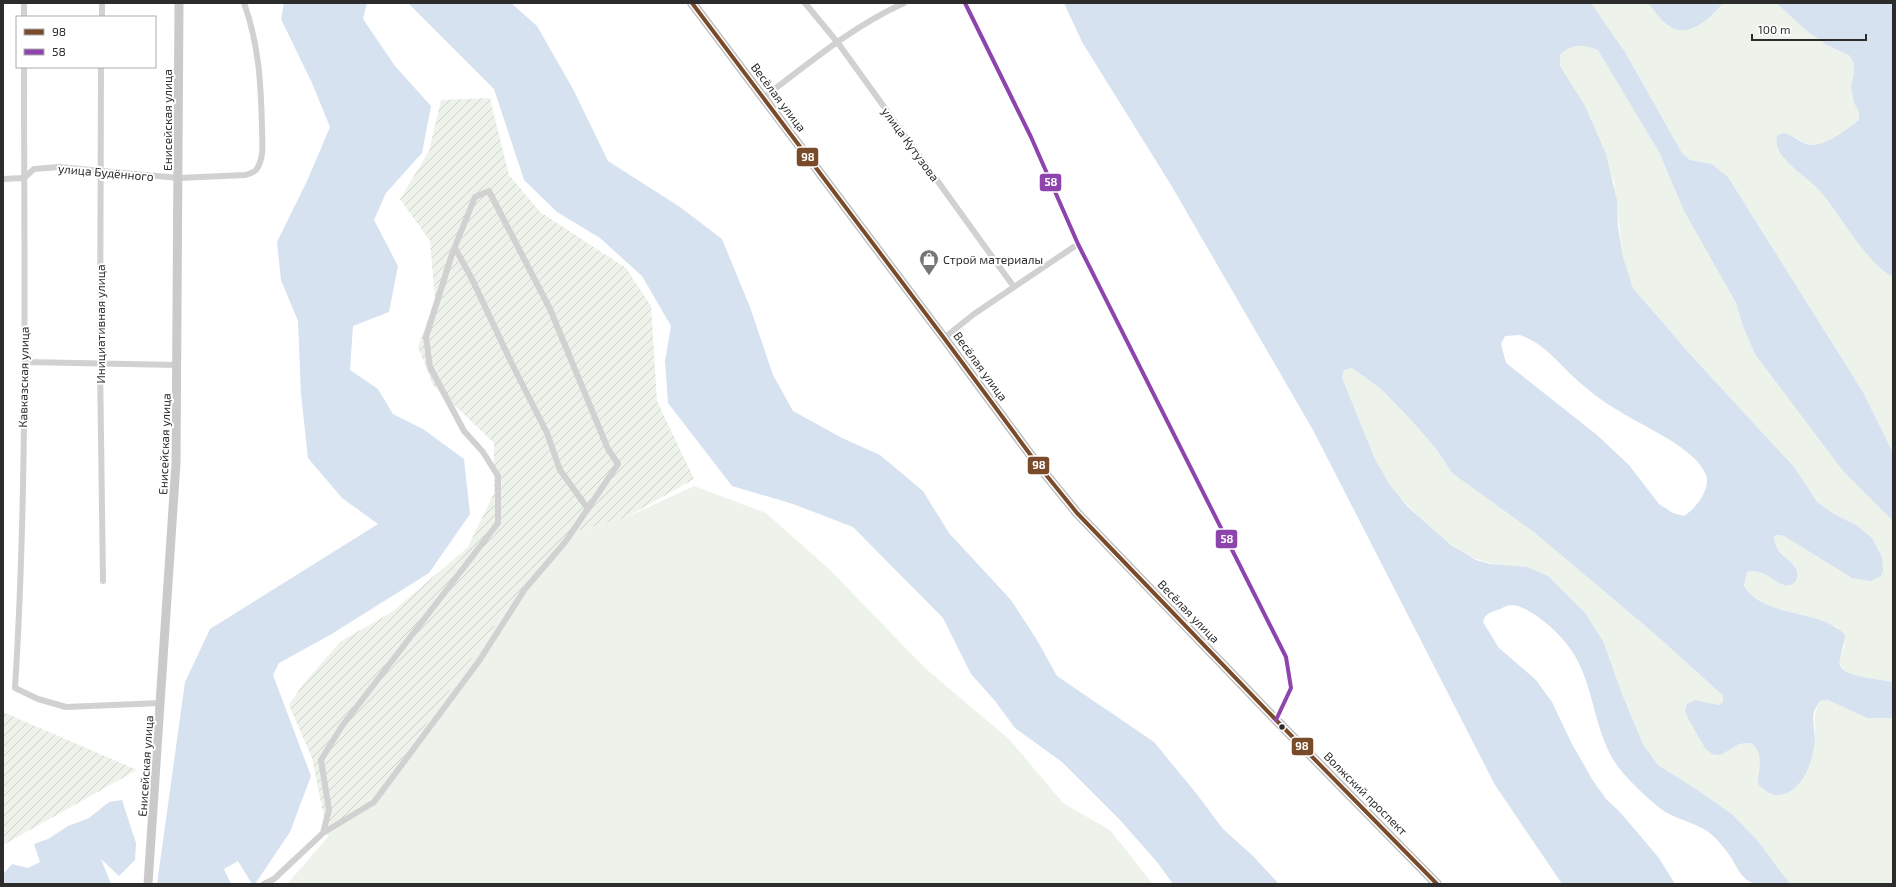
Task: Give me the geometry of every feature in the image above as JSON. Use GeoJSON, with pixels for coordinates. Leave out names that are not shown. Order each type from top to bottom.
{"type":"FeatureCollection","features":[{"type":"Feature","properties":{"kind":"main road","name":"Весёлая улица"},"geometry":{"type":"LineString","coordinates":[[692,3],[1038,465],[1077,513],[1276,720]]}},
{"type":"Feature","properties":{"kind":"main road","name":"Волжский проспект"},"geometry":{"type":"LineString","coordinates":[[1276,720],[1437,884]]}},
{"type":"Feature","properties":{"kind":"street"},"geometry":{"type":"LineString","coordinates":[[24,3],[24,16]]}},
{"type":"Feature","properties":{"kind":"street"},"geometry":{"type":"LineString","coordinates":[[102,3],[102,16]]}},
{"type":"Feature","properties":{"kind":"street","name":"Енисейская улица"},"geometry":{"type":"LineString","coordinates":[[148,884],[176,464],[178,365],[179,3]]}},
{"type":"Feature","properties":{"kind":"street","name":"улица Будённого"},"geometry":{"type":"LineString","coordinates":[[3,179],[24,178],[34,169],[59,167],[179,178],[245,175],[253,173],[260,163],[262,151],[260,69],[244,3]]}},
{"type":"Feature","properties":{"kind":"street","name":"улица Кутузова"},"geometry":{"type":"LineString","coordinates":[[805,3],[838,43],[1014,287]]}},
{"type":"Feature","properties":{"kind":"street"},"geometry":{"type":"LineString","coordinates":[[764,98],[838,43],[886,11],[904,3]]}},
{"type":"Feature","properties":{"kind":"street"},"geometry":{"type":"LineString","coordinates":[[965,3],[1032,137],[1078,244],[1286,658],[1291,688],[1276,720]]}},
{"type":"Feature","properties":{"kind":"street","name":"Кавказская улица"},"geometry":{"type":"LineString","coordinates":[[24,68],[24,362],[20,603],[15,688],[38,699],[66,707],[161,703]]}},
{"type":"Feature","properties":{"kind":"street","name":"Инициативная улица"},"geometry":{"type":"LineString","coordinates":[[101,68],[100,364],[103,581]]}},
{"type":"Feature","properties":{"kind":"street"},"geometry":{"type":"LineString","coordinates":[[264,884],[274,879],[323,833],[374,802],[479,661],[525,589],[566,541],[618,464],[608,449],[550,309],[489,190],[475,197],[455,248],[426,336],[430,367],[464,431],[483,452],[498,476],[498,523],[342,726],[321,760],[329,810],[323,833]]}},
{"type":"Feature","properties":{"kind":"street"},"geometry":{"type":"LineString","coordinates":[[944,338],[1014,287],[1078,244]]}},
{"type":"Feature","properties":{"kind":"street"},"geometry":{"type":"LineString","coordinates":[[455,248],[472,279],[511,362],[547,433],[560,470],[588,509]]}},
{"type":"Feature","properties":{"kind":"street"},"geometry":{"type":"LineString","coordinates":[[24,362],[178,365]]}},
{"type":"Feature","properties":{"kind":"shaded area"},"geometry":{"type":"Polygon","coordinates":[[[1591,3],[1648,3],[1669,27],[1694,28],[1714,14],[1723,3],[1776,3],[1808,32],[1827,45],[1850,56],[1854,64],[1851,87],[1854,103],[1859,112],[1859,120],[1844,131],[1821,144],[1807,144],[1796,137],[1784,159],[1820,191],[1874,262],[1893,277],[1893,453],[1863,392],[1728,177],[1712,164],[1690,160],[1682,153],[1625,52],[1591,3]]]}},
{"type":"Feature","properties":{"kind":"shaded area"},"geometry":{"type":"Polygon","coordinates":[[[1577,45],[1588,46],[1598,50],[1612,71],[1659,152],[1684,211],[1736,303],[1743,326],[1843,471],[1893,521],[1893,682],[1856,676],[1844,670],[1841,666],[1840,658],[1845,645],[1838,627],[1787,612],[1762,602],[1752,595],[1744,586],[1747,572],[1752,571],[1762,573],[1783,586],[1795,566],[1778,549],[1774,536],[1778,535],[1784,536],[1852,578],[1882,557],[1872,538],[1856,525],[1834,514],[1817,502],[1795,468],[1688,352],[1633,288],[1623,257],[1614,181],[1560,66],[1560,55],[1566,48],[1577,45]]]}},
{"type":"Feature","properties":{"kind":"shaded area"},"geometry":{"type":"Polygon","coordinates":[[[490,98],[509,175],[540,212],[626,268],[651,306],[657,401],[694,479],[625,518],[574,532],[496,623],[392,774],[328,837],[312,758],[289,705],[304,683],[341,641],[392,612],[468,547],[494,493],[494,443],[433,385],[418,347],[435,299],[430,241],[400,199],[429,151],[441,100],[490,98]]]}},
{"type":"Feature","properties":{"kind":"shaded area"},"geometry":{"type":"Polygon","coordinates":[[[1352,368],[1381,389],[1412,421],[1437,450],[1452,473],[1535,533],[1656,635],[1723,696],[1723,702],[1719,705],[1695,700],[1721,755],[1739,744],[1751,743],[1755,746],[1760,756],[1758,772],[1803,779],[1814,750],[1815,717],[1820,701],[1828,700],[1867,718],[1893,718],[1893,884],[1790,884],[1757,840],[1733,815],[1658,765],[1643,744],[1622,694],[1508,566],[1484,562],[1457,549],[1414,512],[1389,484],[1368,446],[1342,378],[1344,370],[1352,368]]]}},
{"type":"Feature","properties":{"kind":"shaded area"},"geometry":{"type":"Polygon","coordinates":[[[694,486],[766,513],[830,570],[925,668],[1010,740],[1063,803],[1110,830],[1153,884],[287,884],[328,837],[392,774],[496,623],[574,532],[625,518],[694,486]]]}},
{"type":"Feature","properties":{"kind":"shaded area"},"geometry":{"type":"Polygon","coordinates":[[[3,712],[137,770],[3,845],[3,712]]]}},
{"type":"Feature","properties":{"kind":"water"},"geometry":{"type":"Polygon","coordinates":[[[284,3],[367,3],[363,19],[395,66],[431,106],[422,153],[386,193],[374,220],[398,266],[389,312],[353,326],[350,370],[378,389],[393,414],[423,429],[464,459],[470,514],[429,573],[330,635],[279,663],[273,675],[311,776],[290,832],[255,884],[252,884],[238,861],[224,869],[231,884],[157,884],[185,682],[210,629],[378,524],[342,498],[308,458],[301,394],[298,321],[281,280],[277,242],[307,181],[330,127],[312,83],[281,19],[284,3]]]}},
{"type":"Feature","properties":{"kind":"water"},"geometry":{"type":"Polygon","coordinates":[[[408,3],[511,3],[537,26],[573,89],[608,161],[680,207],[722,239],[750,307],[773,375],[793,411],[842,438],[880,455],[923,491],[949,533],[1011,600],[1037,640],[1057,676],[1154,742],[1196,793],[1223,829],[1253,856],[1279,884],[1173,884],[1157,862],[1120,820],[1062,762],[1015,728],[995,701],[971,674],[943,618],[853,527],[793,504],[732,486],[668,403],[665,361],[671,326],[642,276],[600,238],[557,212],[524,180],[494,89],[408,3]]]}},
{"type":"Feature","properties":{"kind":"water"},"geometry":{"type":"Polygon","coordinates":[[[1064,3],[1591,3],[1625,52],[1682,153],[1690,160],[1712,164],[1728,177],[1863,392],[1893,453],[1893,521],[1843,471],[1755,354],[1743,326],[1736,303],[1684,211],[1659,152],[1598,50],[1578,46],[1564,51],[1560,55],[1560,66],[1585,106],[1606,154],[1617,200],[1618,226],[1623,257],[1633,288],[1688,352],[1795,468],[1817,502],[1834,514],[1856,525],[1872,538],[1882,557],[1883,571],[1881,576],[1871,581],[1852,578],[1784,536],[1778,535],[1774,536],[1776,546],[1796,569],[1796,581],[1792,584],[1783,585],[1770,577],[1755,571],[1751,571],[1747,572],[1744,586],[1753,597],[1766,604],[1823,621],[1835,627],[1845,635],[1840,665],[1848,673],[1893,682],[1893,718],[1867,718],[1828,700],[1820,701],[1813,715],[1815,740],[1812,756],[1803,779],[1784,794],[1776,795],[1767,791],[1758,784],[1760,761],[1758,751],[1751,743],[1739,744],[1721,755],[1712,754],[1705,748],[1689,720],[1685,711],[1687,704],[1695,700],[1719,705],[1723,702],[1723,696],[1718,691],[1656,635],[1535,533],[1452,473],[1437,450],[1381,389],[1352,368],[1344,370],[1342,378],[1374,457],[1389,484],[1408,507],[1451,545],[1476,560],[1490,564],[1527,567],[1548,576],[1585,613],[1603,641],[1622,694],[1643,744],[1658,765],[1733,815],[1757,840],[1790,884],[1757,884],[1748,881],[1739,871],[1725,849],[1711,834],[1702,828],[1667,813],[1634,785],[1619,768],[1603,738],[1589,689],[1576,657],[1556,632],[1542,620],[1519,606],[1510,605],[1488,614],[1483,622],[1499,648],[1536,680],[1552,702],[1572,744],[1592,779],[1606,799],[1620,812],[1659,858],[1675,884],[1562,884],[1495,785],[1313,430],[1171,185],[1082,42],[1064,3]],[[1520,335],[1505,336],[1501,344],[1506,363],[1597,435],[1629,465],[1659,504],[1673,513],[1684,516],[1693,509],[1704,493],[1707,481],[1706,475],[1700,465],[1680,447],[1667,438],[1629,417],[1592,393],[1546,351],[1530,339],[1520,335]]]}},
{"type":"Feature","properties":{"kind":"water"},"geometry":{"type":"Polygon","coordinates":[[[1648,3],[1723,3],[1713,14],[1699,25],[1692,29],[1676,30],[1666,24],[1648,3]]]}},
{"type":"Feature","properties":{"kind":"water"},"geometry":{"type":"Polygon","coordinates":[[[1776,3],[1893,3],[1893,277],[1883,271],[1874,262],[1854,238],[1820,191],[1791,166],[1779,151],[1777,136],[1783,133],[1806,144],[1819,144],[1834,138],[1859,120],[1859,112],[1854,103],[1851,87],[1854,64],[1850,56],[1827,45],[1808,32],[1776,3]]]}},
{"type":"Feature","properties":{"kind":"water"},"geometry":{"type":"Polygon","coordinates":[[[122,800],[136,843],[135,860],[119,876],[101,859],[111,884],[3,884],[3,874],[12,864],[28,868],[40,862],[34,844],[48,839],[68,826],[89,818],[109,802],[122,800]]]}},
{"type":"Feature","properties":{"kind":"transit line","name":"98"},"geometry":{"type":"LineString","coordinates":[[692,3],[1038,465],[1077,513],[1276,720],[1437,884]]}},
{"type":"Feature","properties":{"kind":"transit line","name":"58"},"geometry":{"type":"LineString","coordinates":[[965,3],[1031,137],[1078,244],[1286,657],[1291,688],[1276,720]]}},
{"type":"Feature","properties":{"kind":"place","name":"Строй материалы"},"geometry":{"type":"Point","coordinates":[929,276]}}]}
